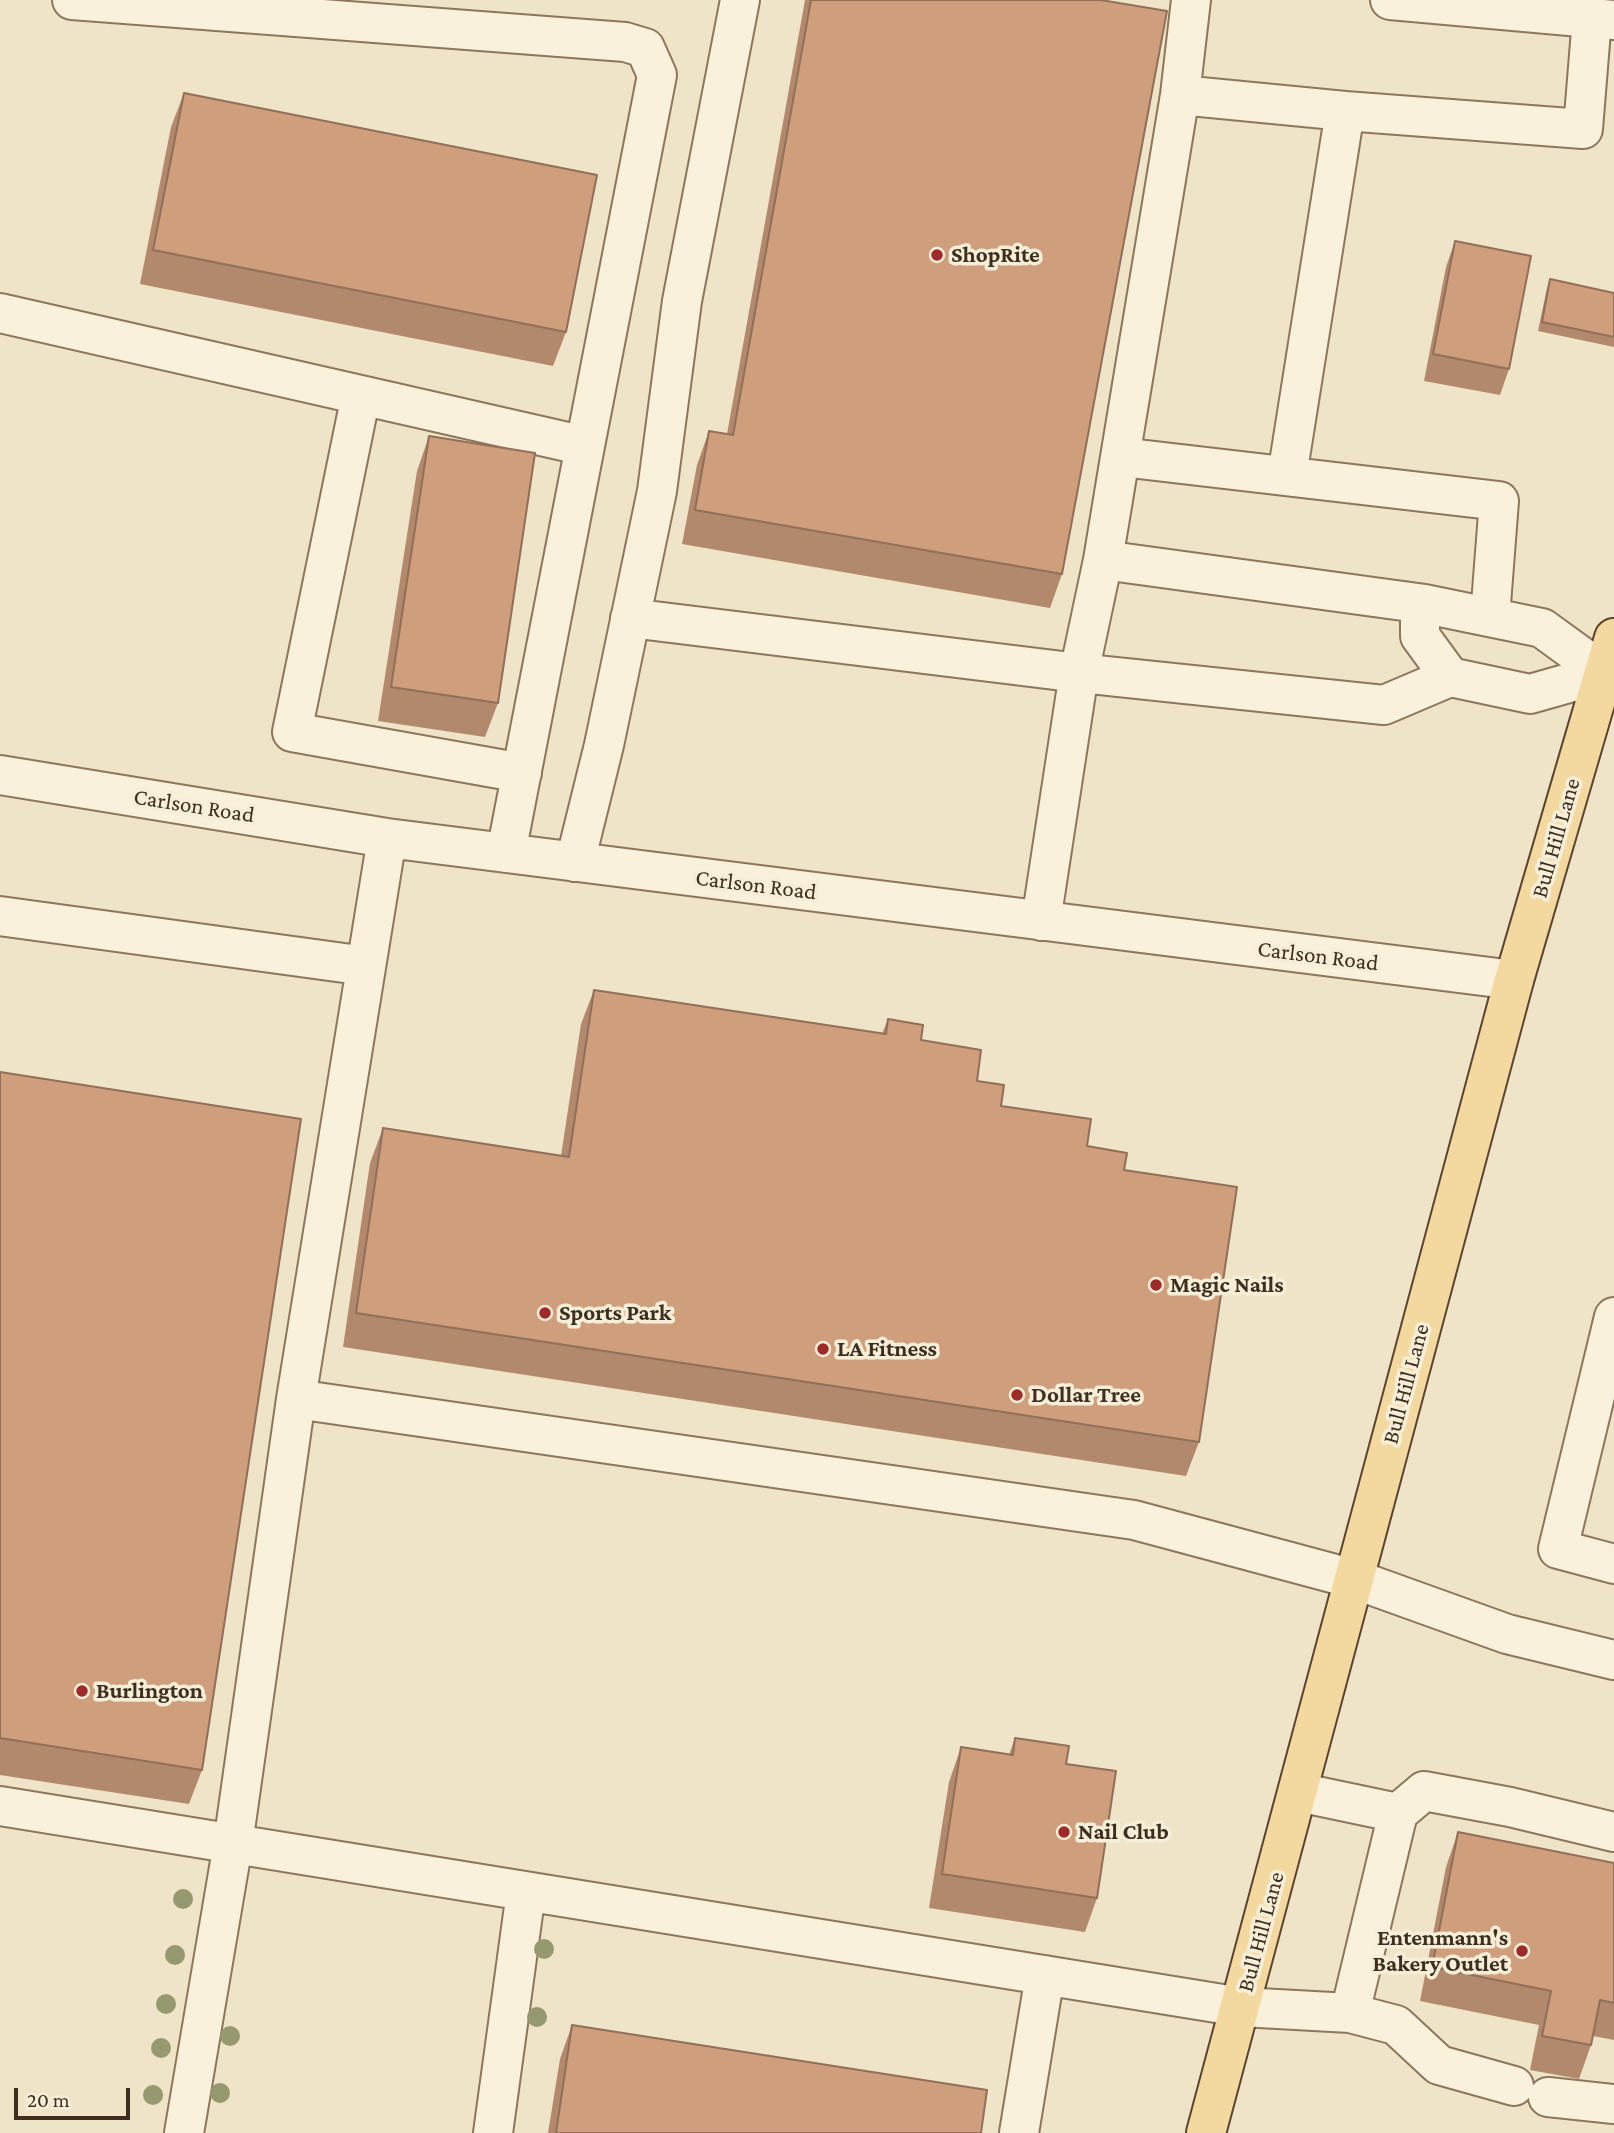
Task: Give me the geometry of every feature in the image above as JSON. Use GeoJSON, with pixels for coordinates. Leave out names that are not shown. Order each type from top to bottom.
{"type":"FeatureCollection","features":[{"type":"Feature","properties":{"kind":"main road","name":"Bull Hill Lane"},"geometry":{"type":"LineString","coordinates":[[1206,2133],[1514,980],[1611,662]]}},
{"type":"Feature","properties":{"kind":"street"},"geometry":{"type":"LineString","coordinates":[[72,0],[625,42],[645,48],[657,75],[506,853]]}},
{"type":"Feature","properties":{"kind":"street"},"geometry":{"type":"LineString","coordinates":[[575,862],[604,745],[657,491],[682,301],[740,0]]}},
{"type":"Feature","properties":{"kind":"street"},"geometry":{"type":"LineString","coordinates":[[1041,921],[1079,673],[1103,560],[1180,96],[1191,0]]}},
{"type":"Feature","properties":{"kind":"street"},"geometry":{"type":"LineString","coordinates":[[1180,96],[1583,129],[1603,19],[1390,0]]}},
{"type":"Feature","properties":{"kind":"street"},"geometry":{"type":"LineString","coordinates":[[1287,477],[1345,111]]}},
{"type":"Feature","properties":{"kind":"street"},"geometry":{"type":"LineString","coordinates":[[0,313],[585,446]]}},
{"type":"Feature","properties":{"kind":"street"},"geometry":{"type":"LineString","coordinates":[[361,395],[292,732],[522,773]]}},
{"type":"Feature","properties":{"kind":"street"},"geometry":{"type":"LineString","coordinates":[[1121,457],[1499,501],[1490,617]]}},
{"type":"Feature","properties":{"kind":"street"},"geometry":{"type":"LineString","coordinates":[[1103,560],[1425,604],[1490,617],[1542,628],[1611,662]]}},
{"type":"Feature","properties":{"kind":"street"},"geometry":{"type":"LineString","coordinates":[[1425,604],[1420,621],[1420,636],[1450,677]]}},
{"type":"Feature","properties":{"kind":"street"},"geometry":{"type":"LineString","coordinates":[[630,618],[1079,673],[1384,705],[1450,677],[1530,694],[1611,662]]}},
{"type":"Feature","properties":{"kind":"street","name":"Carlson Road"},"geometry":{"type":"LineString","coordinates":[[0,775],[387,838],[1514,980]]}},
{"type":"Feature","properties":{"kind":"street"},"geometry":{"type":"LineString","coordinates":[[184,2133],[233,1844],[296,1399],[387,838]]}},
{"type":"Feature","properties":{"kind":"street"},"geometry":{"type":"LineString","coordinates":[[0,916],[366,966]]}},
{"type":"Feature","properties":{"kind":"street"},"geometry":{"type":"LineString","coordinates":[[1614,1317],[1558,1549],[1614,1564]]}},
{"type":"Feature","properties":{"kind":"street"},"geometry":{"type":"LineString","coordinates":[[296,1399],[1134,1520],[1354,1579],[1507,1634],[1614,1660]]}},
{"type":"Feature","properties":{"kind":"street"},"geometry":{"type":"LineString","coordinates":[[1350,2013],[1398,1813],[1424,1791],[1510,1807],[1614,1832]]}},
{"type":"Feature","properties":{"kind":"street"},"geometry":{"type":"LineString","coordinates":[[1298,1792],[1398,1813]]}},
{"type":"Feature","properties":{"kind":"street"},"geometry":{"type":"LineString","coordinates":[[0,1806],[1241,2007],[1350,2013],[1396,2025],[1439,2065],[1531,2091],[1614,2104]]}},
{"type":"Feature","properties":{"kind":"street"},"geometry":{"type":"LineString","coordinates":[[493,2133],[526,1892]]}},
{"type":"Feature","properties":{"kind":"street"},"geometry":{"type":"LineString","coordinates":[[1019,2133],[1045,1975]]}},
{"type":"Feature","properties":{"kind":"building","name":"ShopRite"},"geometry":{"type":"Polygon","coordinates":[[[811,0],[1101,0],[1167,11],[1062,574],[695,510],[709,431],[733,435],[811,0]]]}},
{"type":"Feature","properties":{"kind":"building"},"geometry":{"type":"Polygon","coordinates":[[[184,93],[597,175],[566,332],[153,250],[184,93]]]}},
{"type":"Feature","properties":{"kind":"building"},"geometry":{"type":"Polygon","coordinates":[[[1455,241],[1531,256],[1509,369],[1433,354],[1455,241]]]}},
{"type":"Feature","properties":{"kind":"building"},"geometry":{"type":"Polygon","coordinates":[[[1550,279],[1614,293],[1614,337],[1542,322],[1550,279]]]}},
{"type":"Feature","properties":{"kind":"building"},"geometry":{"type":"Polygon","coordinates":[[[429,436],[535,453],[498,703],[391,687],[429,436]]]}},
{"type":"Feature","properties":{"kind":"building"},"geometry":{"type":"Polygon","coordinates":[[[594,990],[886,1034],[888,1019],[923,1025],[921,1040],[981,1050],[977,1081],[1004,1085],[1001,1106],[1091,1119],[1087,1146],[1127,1153],[1124,1170],[1237,1187],[1199,1442],[356,1313],[383,1128],[569,1157],[594,990]]]}},
{"type":"Feature","properties":{"kind":"building"},"geometry":{"type":"Polygon","coordinates":[[[0,1072],[301,1119],[202,1770],[0,1738],[0,1072]]]}},
{"type":"Feature","properties":{"kind":"building"},"geometry":{"type":"Polygon","coordinates":[[[1015,1738],[1069,1746],[1066,1764],[1116,1771],[1097,1898],[942,1874],[961,1747],[1013,1755],[1015,1738]]]}},
{"type":"Feature","properties":{"kind":"building","name":"Entenmann's Bakery Outlet"},"geometry":{"type":"Polygon","coordinates":[[[1458,1832],[1614,1863],[1614,2003],[1600,2000],[1591,2045],[1542,2036],[1551,1991],[1432,1967],[1458,1832]]]}},
{"type":"Feature","properties":{"kind":"building"},"geometry":{"type":"Polygon","coordinates":[[[572,2025],[987,2090],[981,2133],[556,2133],[572,2025]]]}},
{"type":"Feature","properties":{"kind":"place","name":"ShopRite"},"geometry":{"type":"Point","coordinates":[937,255]}},
{"type":"Feature","properties":{"kind":"place","name":"Magic Nails"},"geometry":{"type":"Point","coordinates":[1156,1285]}},
{"type":"Feature","properties":{"kind":"place","name":"Sports Park"},"geometry":{"type":"Point","coordinates":[545,1313]}},
{"type":"Feature","properties":{"kind":"place","name":"LA Fitness"},"geometry":{"type":"Point","coordinates":[823,1349]}},
{"type":"Feature","properties":{"kind":"place","name":"Dollar Tree"},"geometry":{"type":"Point","coordinates":[1017,1395]}},
{"type":"Feature","properties":{"kind":"place","name":"Burlington"},"geometry":{"type":"Point","coordinates":[82,1691]}},
{"type":"Feature","properties":{"kind":"place","name":"Nail Club"},"geometry":{"type":"Point","coordinates":[1064,1832]}},
{"type":"Feature","properties":{"kind":"place","name":"Entenmann's Bakery Outlet"},"geometry":{"type":"Point","coordinates":[1522,1951]}}]}
